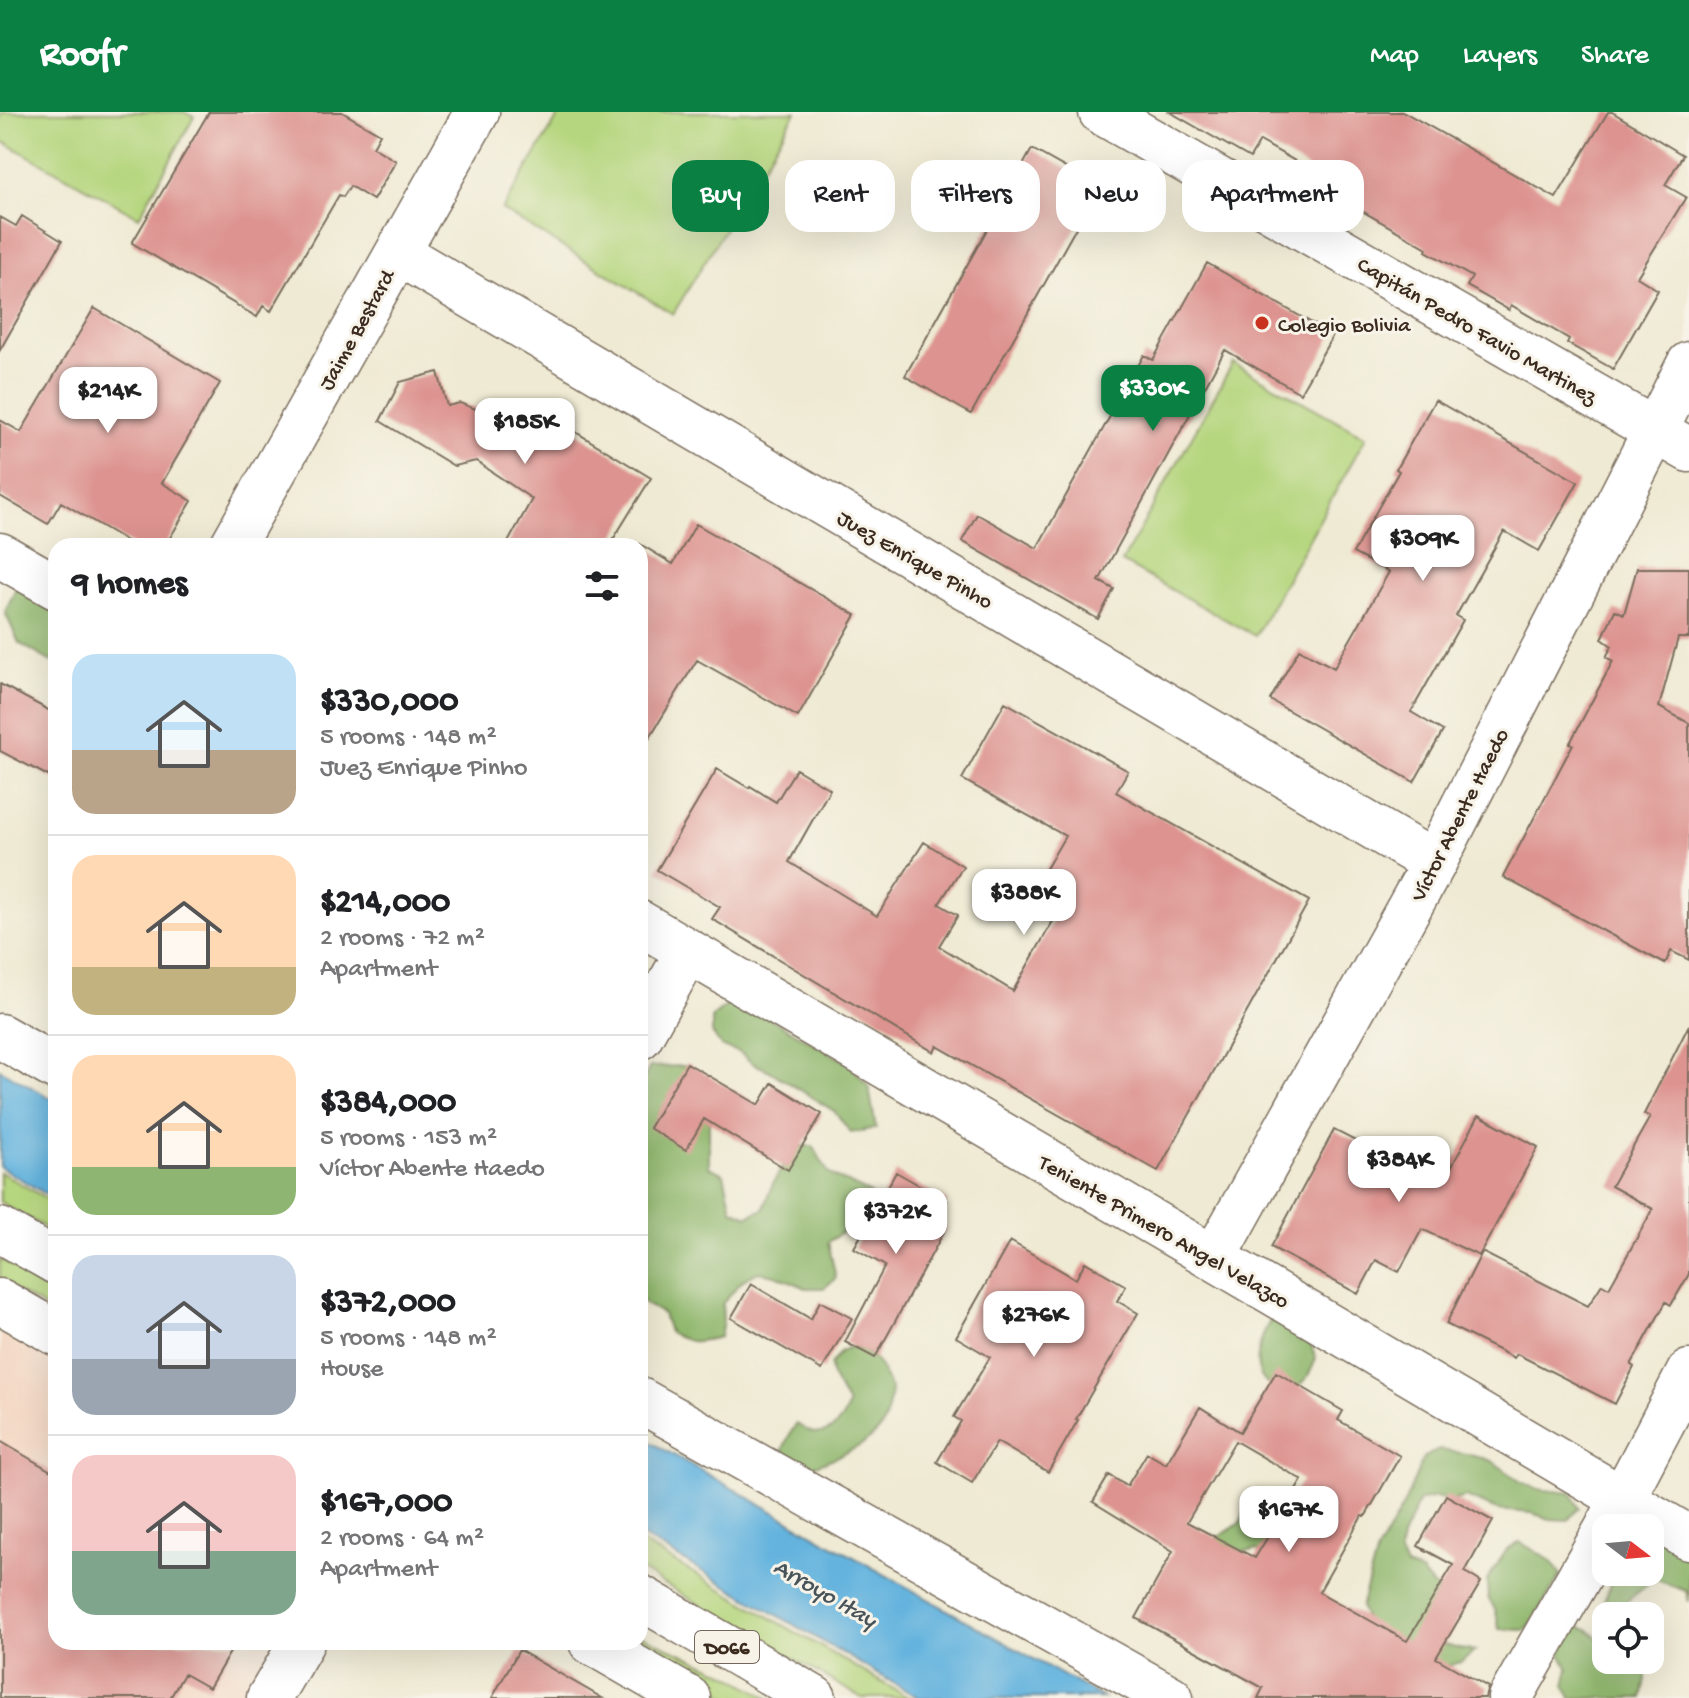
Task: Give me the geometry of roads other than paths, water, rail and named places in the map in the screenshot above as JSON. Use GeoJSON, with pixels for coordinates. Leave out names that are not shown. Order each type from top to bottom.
{"type":"FeatureCollection","features":[{"type":"Feature","properties":{"kind":"main road","name":"Jaime Bestard"},"geometry":{"type":"LineString","coordinates":[[237,538],[477,112]]}},
{"type":"Feature","properties":{"kind":"main road","name":"Capitán Pedro Favio Martinez"},"geometry":{"type":"LineString","coordinates":[[1101,112],[1672,440]]}},
{"type":"Feature","properties":{"kind":"main road","name":"Juez Enrique Pinho"},"geometry":{"type":"LineString","coordinates":[[398,253],[1434,863]]}},
{"type":"Feature","properties":{"kind":"main road","name":"Víctor Abente Haedo"},"geometry":{"type":"LineString","coordinates":[[1214,1258],[1672,440],[1689,364]]}},
{"type":"Feature","properties":{"kind":"main road"},"geometry":{"type":"LineString","coordinates":[[0,555],[48,582]]}},
{"type":"Feature","properties":{"kind":"main road","name":"Teniente Primero Angel Velazco"},"geometry":{"type":"LineString","coordinates":[[648,928],[1214,1258],[1604,1514]]}},
{"type":"Feature","properties":{"kind":"main road"},"geometry":{"type":"LineString","coordinates":[[648,1023],[688,951]]}},
{"type":"Feature","properties":{"kind":"main road"},"geometry":{"type":"LineString","coordinates":[[0,1036],[48,1063]]}},
{"type":"Feature","properties":{"kind":"main road"},"geometry":{"type":"LineString","coordinates":[[0,1230],[48,1257]]}},
{"type":"Feature","properties":{"kind":"main road"},"geometry":{"type":"LineString","coordinates":[[0,1301],[48,1328]]}},
{"type":"Feature","properties":{"kind":"main road"},"geometry":{"type":"LineString","coordinates":[[1615,1514],[1689,1372]]}},
{"type":"Feature","properties":{"kind":"main road"},"geometry":{"type":"LineString","coordinates":[[648,1404],[1171,1698]]}},
{"type":"Feature","properties":{"kind":"main road","name":"Teniente Primero Angel Velazco"},"geometry":{"type":"LineString","coordinates":[[1664,1532],[1689,1538]]}},
{"type":"Feature","properties":{"kind":"main road"},"geometry":{"type":"LineString","coordinates":[[1510,1698],[1592,1554]]}},
{"type":"Feature","properties":{"kind":"main road","name":"D066"},"geometry":{"type":"LineString","coordinates":[[648,1602],[814,1698]]}},
{"type":"Feature","properties":{"kind":"main road"},"geometry":{"type":"LineString","coordinates":[[648,1615],[703,1633]]}},
{"type":"Feature","properties":{"kind":"main road"},"geometry":{"type":"LineString","coordinates":[[269,1698],[297,1650]]}},
{"type":"Feature","properties":{"kind":"main road"},"geometry":{"type":"LineString","coordinates":[[605,1650],[688,1698]]}},
{"type":"Feature","properties":{"kind":"water"},"geometry":{"type":"Polygon","coordinates":[[[0,1069],[48,1096],[48,1195],[0,1167],[0,1069]]]}},
{"type":"Feature","properties":{"kind":"water","name":"Arroyo Itay"},"geometry":{"type":"Polygon","coordinates":[[[648,1441],[1103,1698],[919,1698],[648,1540],[648,1441]]]}},
{"type":"Feature","properties":{"kind":"place","name":"Colegio Bolivia"},"geometry":{"type":"Point","coordinates":[1262,323]}}]}
